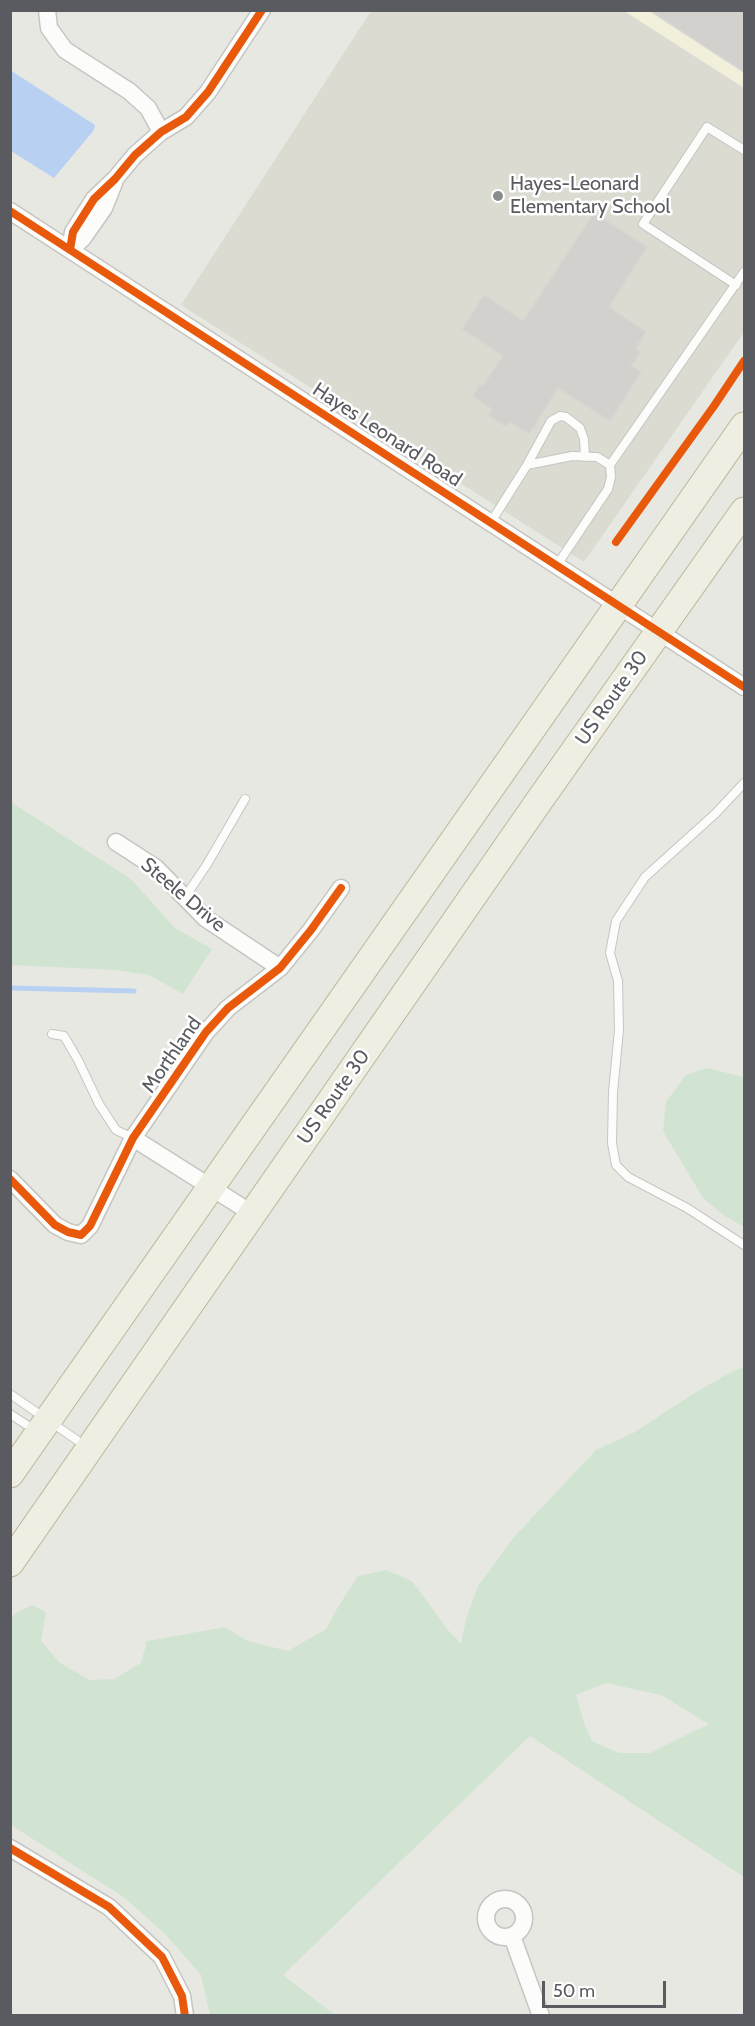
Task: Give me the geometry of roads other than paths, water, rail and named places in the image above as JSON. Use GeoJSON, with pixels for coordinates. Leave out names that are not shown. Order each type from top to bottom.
{"type":"FeatureCollection","features":[{"type":"Feature","properties":{"kind":"highway"},"geometry":{"type":"LineString","coordinates":[[10,1474],[744,426]]}},
{"type":"Feature","properties":{"kind":"highway","name":"US Route 30"},"geometry":{"type":"LineString","coordinates":[[10,1563],[744,512]]}},
{"type":"Feature","properties":{"kind":"street"},"geometry":{"type":"LineString","coordinates":[[47,10],[49,28],[65,50],[129,91],[148,108],[161,132]]}},
{"type":"Feature","properties":{"kind":"street"},"geometry":{"type":"LineString","coordinates":[[70,250],[73,232],[93,199],[115,179],[135,155],[161,132],[186,117],[208,92],[262,10]]}},
{"type":"Feature","properties":{"kind":"street","name":"Hayes Leonard Road"},"geometry":{"type":"LineString","coordinates":[[10,211],[744,687]]}},
{"type":"Feature","properties":{"kind":"street","name":"Steele Drive"},"geometry":{"type":"LineString","coordinates":[[116,843],[156,868],[205,918],[280,968]]}},
{"type":"Feature","properties":{"kind":"street","name":"Morthland"},"geometry":{"type":"LineString","coordinates":[[10,1179],[55,1225],[68,1232],[81,1235],[90,1226],[133,1138],[206,1032],[228,1008],[280,968],[341,888]]}},
{"type":"Feature","properties":{"kind":"street"},"geometry":{"type":"LineString","coordinates":[[133,1138],[253,1214]]}},
{"type":"Feature","properties":{"kind":"street"},"geometry":{"type":"LineString","coordinates":[[10,1848],[109,1907],[162,1956],[182,1996],[185,2016]]}},
{"type":"Feature","properties":{"kind":"street"},"geometry":{"type":"LineString","coordinates":[[512,1936],[541,2016]]}},
{"type":"Feature","properties":{"kind":"lane"},"geometry":{"type":"LineString","coordinates":[[736,285],[643,224],[707,127],[744,150]]}},
{"type":"Feature","properties":{"kind":"lane"},"geometry":{"type":"LineString","coordinates":[[557,565],[608,489],[611,477],[610,465],[744,272]]}},
{"type":"Feature","properties":{"kind":"lane"},"geometry":{"type":"LineString","coordinates":[[491,522],[551,422],[560,416],[566,417],[580,428],[584,439],[585,457]]}},
{"type":"Feature","properties":{"kind":"lane"},"geometry":{"type":"LineString","coordinates":[[527,465],[572,456],[597,457],[610,465]]}},
{"type":"Feature","properties":{"kind":"lane"},"geometry":{"type":"LineString","coordinates":[[744,783],[716,814],[645,877],[616,921],[610,953],[618,981],[620,1030],[613,1092],[612,1143],[616,1165],[628,1177],[687,1208],[744,1245]]}},
{"type":"Feature","properties":{"kind":"lane"},"geometry":{"type":"LineString","coordinates":[[184,898],[206,866],[244,800]]}},
{"type":"Feature","properties":{"kind":"lane"},"geometry":{"type":"LineString","coordinates":[[52,1034],[64,1036],[99,1104],[116,1130],[133,1138]]}},
{"type":"Feature","properties":{"kind":"lane"},"geometry":{"type":"LineString","coordinates":[[10,1394],[44,1427]]}},
{"type":"Feature","properties":{"kind":"lane"},"geometry":{"type":"LineString","coordinates":[[10,1414],[90,1449]]}},
{"type":"Feature","properties":{"kind":"water"},"geometry":{"type":"Polygon","coordinates":[[[10,70],[95,125],[94,130],[54,178],[11,151],[10,70]]]}},
{"type":"Feature","properties":{"kind":"waterway"},"geometry":{"type":"LineString","coordinates":[[10,988],[134,991]]}},
{"type":"Feature","properties":{"kind":"place","name":"Hayes-Leonard Elementary School"},"geometry":{"type":"Point","coordinates":[498,196]}}]}
